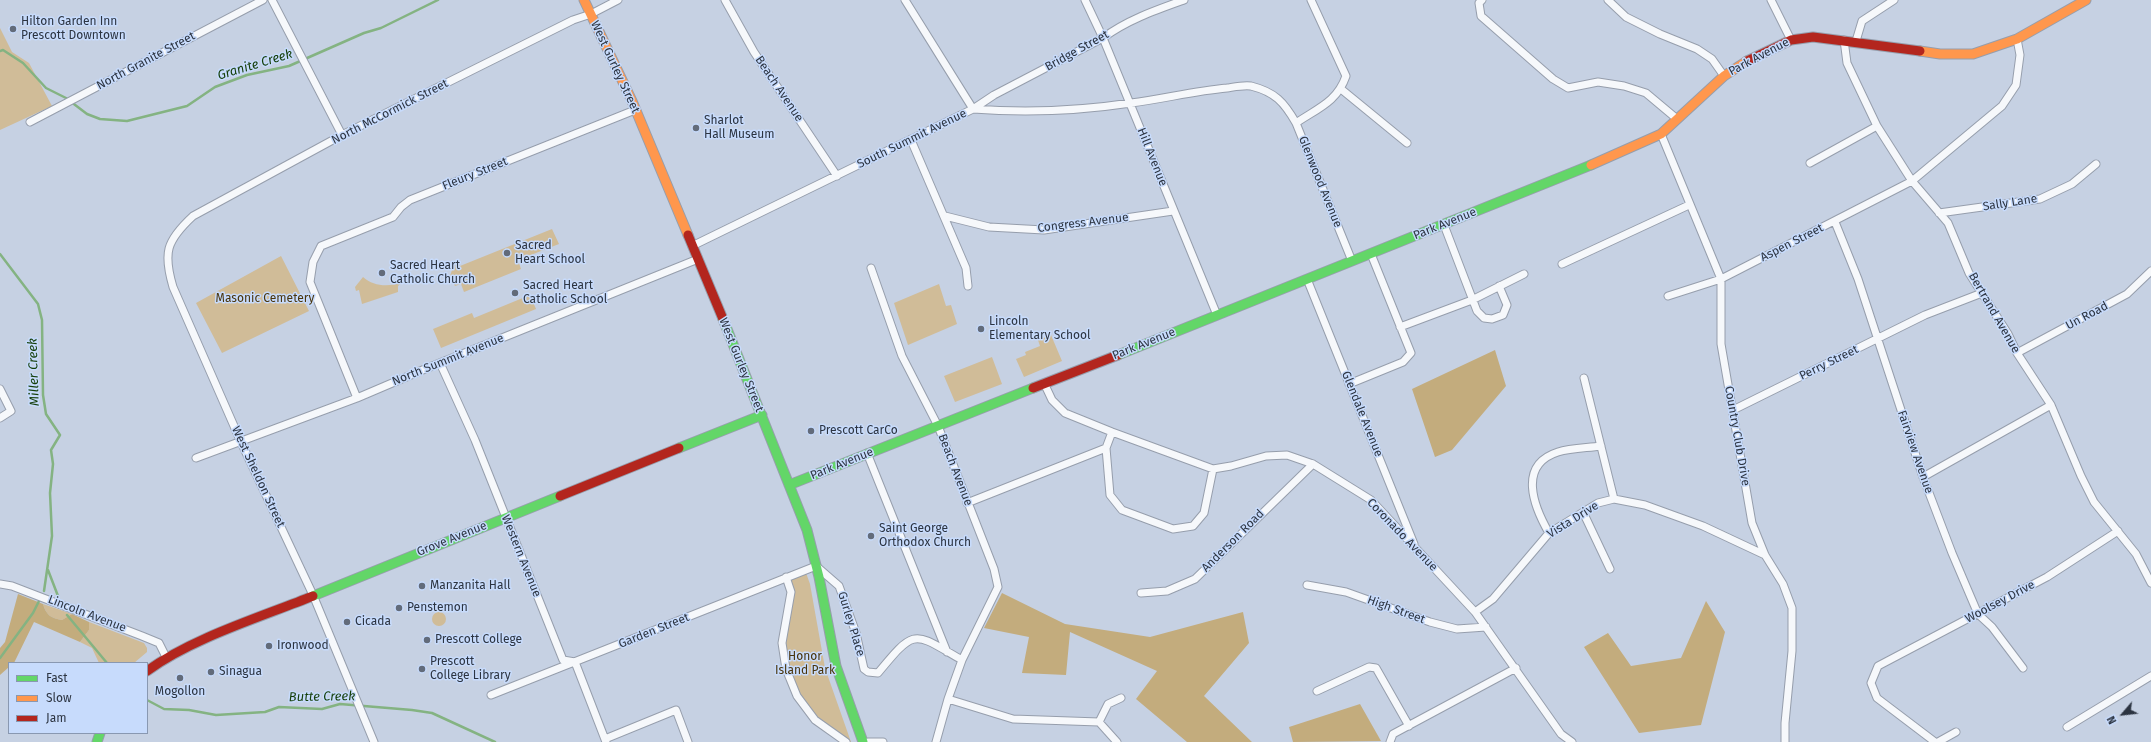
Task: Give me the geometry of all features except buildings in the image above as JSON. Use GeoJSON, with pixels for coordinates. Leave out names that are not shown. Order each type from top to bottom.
{"type":"FeatureCollection","features":[{"type":"Feature","properties":{"kind":"main road","name":"West Gurley Street"},"geometry":{"type":"LineString","coordinates":[[584,0],[635,110],[698,259],[762,415],[807,532],[816,566],[833,656],[843,691],[863,742]]}},
{"type":"Feature","properties":{"kind":"main road","name":"Park Avenue"},"geometry":{"type":"LineString","coordinates":[[789,485],[1444,225],[1625,151],[1661,134],[1724,76],[1745,62],[1791,40],[1813,37],[1856,41],[1940,54],[1966,54],[1995,47],[2017,39],[2086,0]]}},
{"type":"Feature","properties":{"kind":"main road","name":"Grove Avenue"},"geometry":{"type":"LineString","coordinates":[[148,670],[166,657],[313,595],[762,415]]}},
{"type":"Feature","properties":{"kind":"street","name":"North Granite Street"},"geometry":{"type":"LineString","coordinates":[[30,122],[263,0]]}},
{"type":"Feature","properties":{"kind":"street"},"geometry":{"type":"LineString","coordinates":[[272,0],[342,135]]}},
{"type":"Feature","properties":{"kind":"street","name":"North McCormick Street"},"geometry":{"type":"LineString","coordinates":[[193,216],[342,135],[576,18],[591,14],[618,0]]}},
{"type":"Feature","properties":{"kind":"street","name":"Beach Avenue"},"geometry":{"type":"LineString","coordinates":[[725,0],[754,52],[837,176]]}},
{"type":"Feature","properties":{"kind":"street"},"geometry":{"type":"LineString","coordinates":[[905,0],[973,109]]}},
{"type":"Feature","properties":{"kind":"street","name":"Hill Avenue"},"geometry":{"type":"LineString","coordinates":[[1085,0],[1103,38],[1217,315]]}},
{"type":"Feature","properties":{"kind":"street","name":"Bridge Street"},"geometry":{"type":"LineString","coordinates":[[973,109],[994,96],[1103,38],[1115,29],[1159,9],[1184,0]]}},
{"type":"Feature","properties":{"kind":"street"},"geometry":{"type":"LineString","coordinates":[[1482,0],[1478,3],[1481,16],[1558,82],[1568,88],[1598,82],[1624,86],[1646,93],[1677,119]]}},
{"type":"Feature","properties":{"kind":"street"},"geometry":{"type":"LineString","coordinates":[[1608,0],[1626,17],[1660,34],[1697,49],[1712,59],[1724,76]]}},
{"type":"Feature","properties":{"kind":"street"},"geometry":{"type":"LineString","coordinates":[[1856,41],[1862,21],[1894,0]]}},
{"type":"Feature","properties":{"kind":"street"},"geometry":{"type":"LineString","coordinates":[[1296,123],[1336,96],[1342,89],[1346,76],[1314,1]]}},
{"type":"Feature","properties":{"kind":"street"},"geometry":{"type":"LineString","coordinates":[[1772,1],[1791,40]]}},
{"type":"Feature","properties":{"kind":"street","name":"Aspen Street"},"geometry":{"type":"LineString","coordinates":[[1668,296],[1721,279],[1835,222],[1912,181],[2002,106],[2016,85],[2020,55],[2017,39]]}},
{"type":"Feature","properties":{"kind":"street","name":"Bertrand Avenue"},"geometry":{"type":"LineString","coordinates":[[1844,40],[1847,63],[1877,126],[1912,181],[1948,223],[1969,273],[2017,353],[2051,405],[2081,476],[2094,502],[2136,554],[2151,583]]}},
{"type":"Feature","properties":{"kind":"street","name":"South Summit Avenue"},"geometry":{"type":"LineString","coordinates":[[692,246],[973,109],[1008,112],[1053,111],[1130,104],[1206,90],[1249,86],[1270,92],[1285,104]]}},
{"type":"Feature","properties":{"kind":"street"},"geometry":{"type":"LineString","coordinates":[[1342,89],[1407,143]]}},
{"type":"Feature","properties":{"kind":"street","name":"Glenwood Avenue"},"geometry":{"type":"LineString","coordinates":[[1285,104],[1296,123],[1352,261]]}},
{"type":"Feature","properties":{"kind":"street","name":"Fleury Street"},"geometry":{"type":"LineString","coordinates":[[357,398],[310,282],[313,262],[322,246],[393,217],[401,207],[410,200],[635,110]]}},
{"type":"Feature","properties":{"kind":"street"},"geometry":{"type":"LineString","coordinates":[[1810,163],[1877,126]]}},
{"type":"Feature","properties":{"kind":"street","name":"Country Club Drive"},"geometry":{"type":"LineString","coordinates":[[1661,134],[1721,279],[1721,344],[1752,523],[1765,555],[1783,584],[1792,608],[1792,650],[1785,722],[1785,742]]}},
{"type":"Feature","properties":{"kind":"street"},"geometry":{"type":"LineString","coordinates":[[911,140],[945,216],[966,268],[968,286]]}},
{"type":"Feature","properties":{"kind":"street","name":"Sally Lane"},"geometry":{"type":"LineString","coordinates":[[1939,213],[2040,199],[2072,184],[2096,164]]}},
{"type":"Feature","properties":{"kind":"street"},"geometry":{"type":"LineString","coordinates":[[1562,264],[1690,205]]}},
{"type":"Feature","properties":{"kind":"street","name":"Congress Avenue"},"geometry":{"type":"LineString","coordinates":[[945,216],[989,227],[1044,230],[1173,211]]}},
{"type":"Feature","properties":{"kind":"street","name":"West Sheldon Street"},"geometry":{"type":"LineString","coordinates":[[193,216],[177,231],[169,247],[167,264],[173,287],[241,442],[313,595],[374,742]]}},
{"type":"Feature","properties":{"kind":"street","name":"Fairview Avenue"},"geometry":{"type":"LineString","coordinates":[[1835,222],[1858,279],[1923,477],[1952,553],[1978,614],[1992,627],[2023,668]]}},
{"type":"Feature","properties":{"kind":"street"},"geometry":{"type":"LineString","coordinates":[[1444,225],[1472,300],[1477,311],[1484,318],[1492,319],[1503,315],[1507,305],[1499,286]]}},
{"type":"Feature","properties":{"kind":"street"},"geometry":{"type":"LineString","coordinates":[[1349,384],[1402,362],[1411,353],[1371,254]]}},
{"type":"Feature","properties":{"kind":"street","name":"North Summit Avenue"},"geometry":{"type":"LineString","coordinates":[[196,458],[357,398],[698,259]]}},
{"type":"Feature","properties":{"kind":"street","name":"Beach Avenue"},"geometry":{"type":"LineString","coordinates":[[871,268],[902,356],[938,426],[994,569],[998,587],[962,660],[948,699],[936,742]]}},
{"type":"Feature","properties":{"kind":"street","name":"Un Road"},"geometry":{"type":"LineString","coordinates":[[2017,353],[2127,294],[2151,271]]}},
{"type":"Feature","properties":{"kind":"street"},"geometry":{"type":"LineString","coordinates":[[1400,327],[1472,300],[1524,274]]}},
{"type":"Feature","properties":{"kind":"street","name":"Glendale Avenue"},"geometry":{"type":"LineString","coordinates":[[1307,279],[1416,549]]}},
{"type":"Feature","properties":{"kind":"street","name":"Perry Street"},"geometry":{"type":"LineString","coordinates":[[1733,410],[1925,315],[1982,293]]}},
{"type":"Feature","properties":{"kind":"street","name":"Western Avenue"},"geometry":{"type":"LineString","coordinates":[[440,363],[475,440],[563,660],[575,662]]}},
{"type":"Feature","properties":{"kind":"street"},"geometry":{"type":"LineString","coordinates":[[1584,378],[1614,499]]}},
{"type":"Feature","properties":{"kind":"street"},"geometry":{"type":"LineString","coordinates":[[1044,383],[1052,400],[1065,413],[1213,469],[1204,513],[1193,526],[1173,529],[1122,510],[1110,495],[1106,448],[1112,432]]}},
{"type":"Feature","properties":{"kind":"street"},"geometry":{"type":"LineString","coordinates":[[0,389],[11,412],[0,418]]}},
{"type":"Feature","properties":{"kind":"street"},"geometry":{"type":"LineString","coordinates":[[1923,477],[2051,405]]}},
{"type":"Feature","properties":{"kind":"street"},"geometry":{"type":"LineString","coordinates":[[1549,533],[1539,515],[1531,479],[1540,463],[1557,452],[1601,446]]}},
{"type":"Feature","properties":{"kind":"street"},"geometry":{"type":"LineString","coordinates":[[967,503],[1106,448]]}},
{"type":"Feature","properties":{"kind":"street"},"geometry":{"type":"LineString","coordinates":[[866,454],[946,652]]}},
{"type":"Feature","properties":{"kind":"street","name":"Coronado Avenue"},"geometry":{"type":"LineString","coordinates":[[1213,469],[1231,466],[1266,456],[1287,455],[1313,464],[1371,500],[1475,612],[1516,668],[1561,734],[1572,742]]}},
{"type":"Feature","properties":{"kind":"street","name":"Anderson Road"},"geometry":{"type":"LineString","coordinates":[[1141,593],[1167,591],[1195,579],[1313,464]]}},
{"type":"Feature","properties":{"kind":"street","name":"Vista Drive"},"geometry":{"type":"LineString","coordinates":[[1475,612],[1493,599],[1549,533],[1598,502],[1614,499],[1645,505],[1703,526],[1765,555]]}},
{"type":"Feature","properties":{"kind":"street"},"geometry":{"type":"LineString","coordinates":[[1583,512],[1610,569]]}},
{"type":"Feature","properties":{"kind":"street","name":"Woolsey Drive"},"geometry":{"type":"LineString","coordinates":[[1936,742],[1877,698],[1871,683],[1878,666],[2047,577],[2118,531]]}},
{"type":"Feature","properties":{"kind":"street","name":"Gurley Place"},"geometry":{"type":"LineString","coordinates":[[816,566],[839,586],[856,633],[864,668],[868,672],[878,673],[899,648],[914,638],[924,638],[962,660]]}},
{"type":"Feature","properties":{"kind":"street","name":"Garden Street"},"geometry":{"type":"LineString","coordinates":[[491,695],[816,566]]}},
{"type":"Feature","properties":{"kind":"street"},"geometry":{"type":"LineString","coordinates":[[786,577],[791,592],[782,643],[786,669],[797,696],[815,720],[846,742]]}},
{"type":"Feature","properties":{"kind":"street","name":"Lincoln Avenue"},"geometry":{"type":"LineString","coordinates":[[0,584],[12,586],[159,643],[166,657]]}},
{"type":"Feature","properties":{"kind":"street","name":"High Street"},"geometry":{"type":"LineString","coordinates":[[1307,585],[1346,592],[1430,622],[1457,628],[1486,627]]}},
{"type":"Feature","properties":{"kind":"street"},"geometry":{"type":"LineString","coordinates":[[575,662],[606,740],[676,710],[688,742]]}},
{"type":"Feature","properties":{"kind":"street"},"geometry":{"type":"LineString","coordinates":[[1317,691],[1369,667],[1376,668],[1409,726]]}},
{"type":"Feature","properties":{"kind":"street"},"geometry":{"type":"LineString","coordinates":[[1390,742],[1393,734],[1516,668]]}},
{"type":"Feature","properties":{"kind":"street"},"geometry":{"type":"LineString","coordinates":[[2067,727],[2151,676]]}},
{"type":"Feature","properties":{"kind":"street"},"geometry":{"type":"LineString","coordinates":[[1099,722],[1108,704],[1121,698]]}},
{"type":"Feature","properties":{"kind":"street"},"geometry":{"type":"LineString","coordinates":[[948,699],[1013,719],[1099,722],[1117,742]]}},
{"type":"Feature","properties":{"kind":"street"},"geometry":{"type":"LineString","coordinates":[[1936,742],[1956,732]]}},
{"type":"Feature","properties":{"kind":"street"},"geometry":{"type":"LineString","coordinates":[[868,742],[883,742]]}},
{"type":"Feature","properties":{"kind":"green space"},"geometry":{"type":"Polygon","coordinates":[[[0,28],[12,52],[29,63],[52,106],[0,130],[0,28]]]}},
{"type":"Feature","properties":{"kind":"green space"},"geometry":{"type":"Polygon","coordinates":[[[552,229],[559,244],[518,260],[521,269],[464,292],[461,284],[455,286],[450,276],[454,264],[458,262],[460,266],[552,229]]]}},
{"type":"Feature","properties":{"kind":"green space","name":"Masonic Cemetery"},"geometry":{"type":"Polygon","coordinates":[[[281,256],[309,311],[222,353],[196,303],[281,256]]]}},
{"type":"Feature","properties":{"kind":"green space"},"geometry":{"type":"Polygon","coordinates":[[[363,277],[372,283],[382,285],[393,285],[403,282],[398,286],[398,292],[362,304],[359,290],[356,291],[355,287],[363,277]]]}},
{"type":"Feature","properties":{"kind":"green space"},"geometry":{"type":"Polygon","coordinates":[[[939,284],[946,306],[951,305],[957,324],[908,345],[894,303],[939,284]]]}},
{"type":"Feature","properties":{"kind":"green space"},"geometry":{"type":"Polygon","coordinates":[[[530,295],[536,309],[441,348],[433,329],[472,313],[474,318],[530,295]]]}},
{"type":"Feature","properties":{"kind":"green space"},"geometry":{"type":"Polygon","coordinates":[[[1051,335],[1062,361],[1024,377],[1016,359],[1026,355],[1025,352],[1040,346],[1038,340],[1051,335]]]}},
{"type":"Feature","properties":{"kind":"green space"},"geometry":{"type":"Polygon","coordinates":[[[992,357],[1002,384],[955,402],[944,376],[992,357]]]}},
{"type":"Feature","properties":{"kind":"green space","name":"Honor Island Park"},"geometry":{"type":"Polygon","coordinates":[[[805,570],[810,584],[825,668],[851,742],[846,742],[815,720],[797,696],[782,643],[791,592],[787,577],[805,570]]]}},
{"type":"Feature","properties":{"kind":"green space"},"geometry":{"type":"Polygon","coordinates":[[[43,604],[72,614],[62,620],[55,618],[47,613],[43,604]]]}},
{"type":"Feature","properties":{"kind":"green space"},"geometry":{"type":"Polygon","coordinates":[[[436,612],[442,612],[446,616],[446,622],[442,626],[436,626],[432,622],[432,616],[436,612]]]}},
{"type":"Feature","properties":{"kind":"green space"},"geometry":{"type":"Polygon","coordinates":[[[89,622],[144,643],[147,648],[147,652],[135,662],[99,662],[92,648],[80,642],[89,630],[89,622]]]}},
{"type":"Feature","properties":{"kind":"shaded area"},"geometry":{"type":"Polygon","coordinates":[[[1495,350],[1506,386],[1452,450],[1435,457],[1412,389],[1495,350]]]}},
{"type":"Feature","properties":{"kind":"shaded area"},"geometry":{"type":"Polygon","coordinates":[[[1002,593],[1065,624],[1150,637],[1243,612],[1249,643],[1204,696],[1252,742],[1187,742],[1136,699],[1157,671],[1070,632],[1066,675],[1022,673],[1029,637],[984,628],[1002,593]]]}},
{"type":"Feature","properties":{"kind":"shaded area"},"geometry":{"type":"Polygon","coordinates":[[[18,594],[43,604],[47,613],[55,618],[62,620],[72,614],[89,622],[89,630],[80,642],[34,622],[14,662],[8,662],[8,668],[0,675],[0,648],[5,642],[18,594]]]}},
{"type":"Feature","properties":{"kind":"shaded area"},"geometry":{"type":"Polygon","coordinates":[[[1706,601],[1725,632],[1701,725],[1639,733],[1584,647],[1608,633],[1631,666],[1681,658],[1706,601]]]}},
{"type":"Feature","properties":{"kind":"shaded area"},"geometry":{"type":"Polygon","coordinates":[[[1360,704],[1381,741],[1293,742],[1289,727],[1360,704]]]}},
{"type":"Feature","properties":{"kind":"waterway","name":"Granite Creek"},"geometry":{"type":"LineString","coordinates":[[0,51],[3,50],[23,63],[46,88],[66,98],[87,114],[100,119],[127,121],[187,106],[215,87],[247,75],[289,66],[364,33],[381,28],[438,0]]}},
{"type":"Feature","properties":{"kind":"waterway","name":"Miller Creek"},"geometry":{"type":"LineString","coordinates":[[0,254],[38,304],[42,320],[43,395],[46,414],[60,435],[51,450],[53,464],[50,493],[52,536],[44,591]]}},
{"type":"Feature","properties":{"kind":"waterway","name":"Butte Creek"},"geometry":{"type":"LineString","coordinates":[[48,570],[58,596]]}},
{"type":"Feature","properties":{"kind":"waterway"},"geometry":{"type":"LineString","coordinates":[[0,658],[33,613],[39,601]]}},
{"type":"Feature","properties":{"kind":"waterway","name":"Butte Creek"},"geometry":{"type":"LineString","coordinates":[[67,615],[106,662]]}},
{"type":"Feature","properties":{"kind":"waterway","name":"Butte Creek"},"geometry":{"type":"LineString","coordinates":[[148,701],[164,709],[189,710],[216,715],[265,712],[279,707],[322,709],[340,704],[412,710],[432,713],[495,742]]}},
{"type":"Feature","properties":{"kind":"traffic: fast"},"geometry":{"type":"LineString","coordinates":[[1118,355],[1591,165]]}},
{"type":"Feature","properties":{"kind":"traffic: fast"},"geometry":{"type":"LineString","coordinates":[[723,319],[807,530],[819,577],[836,666],[863,742]]}},
{"type":"Feature","properties":{"kind":"traffic: fast"},"geometry":{"type":"LineString","coordinates":[[789,485],[1033,388]]}},
{"type":"Feature","properties":{"kind":"traffic: fast"},"geometry":{"type":"LineString","coordinates":[[679,448],[762,415]]}},
{"type":"Feature","properties":{"kind":"traffic: fast"},"geometry":{"type":"LineString","coordinates":[[313,596],[560,496]]}},
{"type":"Feature","properties":{"kind":"traffic: fast"},"geometry":{"type":"LineString","coordinates":[[97,742],[100,734]]}},
{"type":"Feature","properties":{"kind":"traffic: slow"},"geometry":{"type":"LineString","coordinates":[[584,0],[632,101],[688,235]]}},
{"type":"Feature","properties":{"kind":"traffic: slow"},"geometry":{"type":"LineString","coordinates":[[1920,51],[1940,54],[1973,54],[2017,39],[2086,0]]}},
{"type":"Feature","properties":{"kind":"traffic: slow"},"geometry":{"type":"LineString","coordinates":[[1591,165],[1661,134],[1724,76],[1747,61]]}},
{"type":"Feature","properties":{"kind":"traffic: jam"},"geometry":{"type":"LineString","coordinates":[[1747,61],[1791,40],[1813,37],[1920,51]]}},
{"type":"Feature","properties":{"kind":"traffic: jam"},"geometry":{"type":"LineString","coordinates":[[688,235],[723,319]]}},
{"type":"Feature","properties":{"kind":"traffic: jam"},"geometry":{"type":"LineString","coordinates":[[1033,388],[1118,355]]}},
{"type":"Feature","properties":{"kind":"traffic: jam"},"geometry":{"type":"LineString","coordinates":[[560,496],[679,448]]}},
{"type":"Feature","properties":{"kind":"traffic: jam"},"geometry":{"type":"LineString","coordinates":[[148,670],[165,659],[206,638],[313,596]]}},
{"type":"Feature","properties":{"kind":"place","name":"Hilton Garden Inn Prescott Downtown"},"geometry":{"type":"Point","coordinates":[13,29]}},
{"type":"Feature","properties":{"kind":"place","name":"Sharlot Hall Museum"},"geometry":{"type":"Point","coordinates":[696,128]}},
{"type":"Feature","properties":{"kind":"place","name":"Sacred Heart School"},"geometry":{"type":"Point","coordinates":[507,253]}},
{"type":"Feature","properties":{"kind":"place","name":"Sacred Heart Catholic Church"},"geometry":{"type":"Point","coordinates":[382,273]}},
{"type":"Feature","properties":{"kind":"place","name":"Sacred Heart Catholic School"},"geometry":{"type":"Point","coordinates":[515,293]}},
{"type":"Feature","properties":{"kind":"place","name":"Lincoln Elementary School"},"geometry":{"type":"Point","coordinates":[981,329]}},
{"type":"Feature","properties":{"kind":"place","name":"Prescott CarCo"},"geometry":{"type":"Point","coordinates":[811,431]}},
{"type":"Feature","properties":{"kind":"place","name":"Saint George Orthodox Church"},"geometry":{"type":"Point","coordinates":[871,536]}},
{"type":"Feature","properties":{"kind":"place","name":"Manzanita Hall"},"geometry":{"type":"Point","coordinates":[422,586]}},
{"type":"Feature","properties":{"kind":"place","name":"Penstemon"},"geometry":{"type":"Point","coordinates":[399,608]}},
{"type":"Feature","properties":{"kind":"place","name":"Cicada"},"geometry":{"type":"Point","coordinates":[347,622]}},
{"type":"Feature","properties":{"kind":"place","name":"Prescott College"},"geometry":{"type":"Point","coordinates":[427,640]}},
{"type":"Feature","properties":{"kind":"place","name":"Ironwood"},"geometry":{"type":"Point","coordinates":[269,646]}},
{"type":"Feature","properties":{"kind":"place","name":"Prescott College Library"},"geometry":{"type":"Point","coordinates":[422,669]}},
{"type":"Feature","properties":{"kind":"place","name":"Sinagua"},"geometry":{"type":"Point","coordinates":[211,672]}},
{"type":"Feature","properties":{"kind":"place","name":"Mogollon"},"geometry":{"type":"Point","coordinates":[180,678]}}]}
